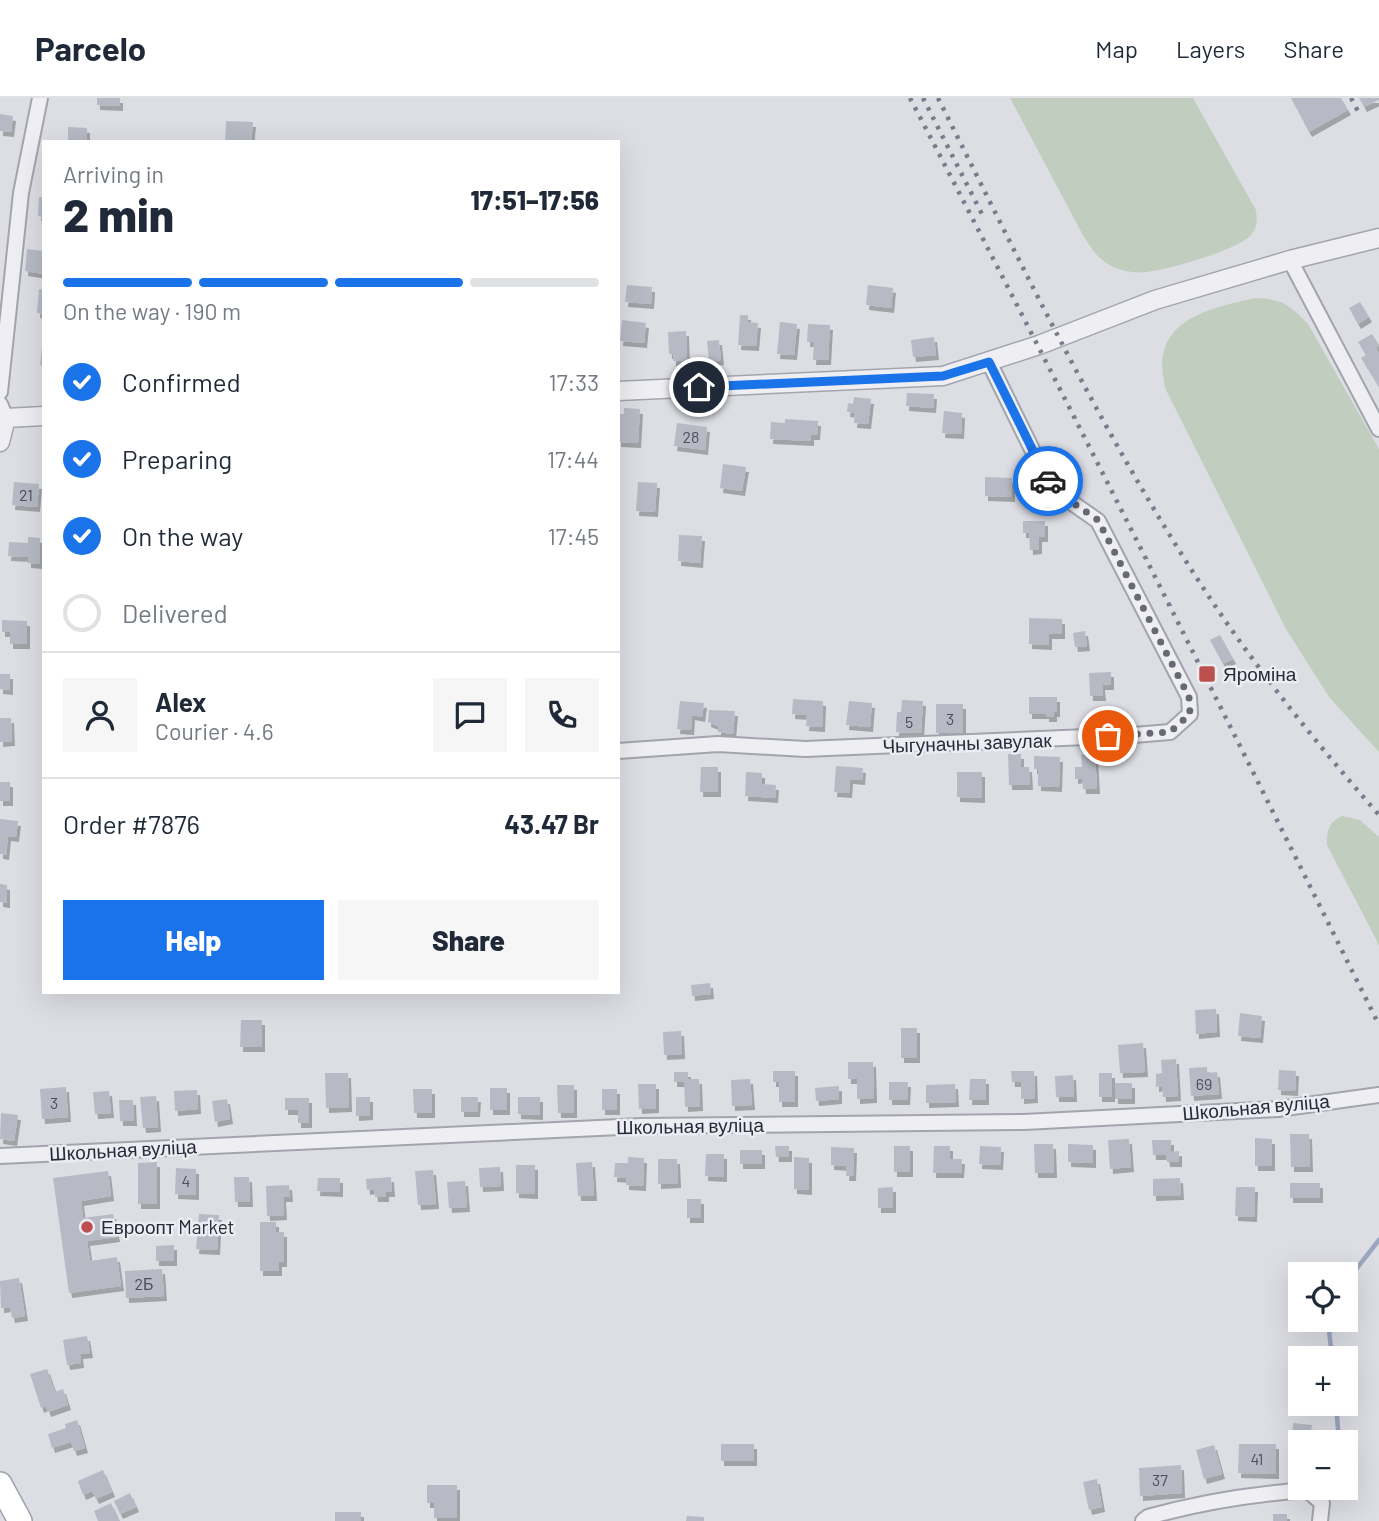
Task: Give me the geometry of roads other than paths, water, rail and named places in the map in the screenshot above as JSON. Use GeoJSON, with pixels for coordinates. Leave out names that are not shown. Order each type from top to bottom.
{"type":"FeatureCollection","features":[{"type":"Feature","properties":{"kind":"main road"},"geometry":{"type":"LineString","coordinates":[[0,1484],[20,1521]]}},
{"type":"Feature","properties":{"kind":"street"},"geometry":{"type":"LineString","coordinates":[[0,392],[21,193],[40,98]]}},
{"type":"Feature","properties":{"kind":"street"},"geometry":{"type":"LineString","coordinates":[[620,391],[943,376],[989,362],[1155,300],[1290,260],[1379,239]]}},
{"type":"Feature","properties":{"kind":"street"},"geometry":{"type":"LineString","coordinates":[[1290,260],[1379,429]]}},
{"type":"Feature","properties":{"kind":"street","name":"Чыгуначны завулак"},"geometry":{"type":"LineString","coordinates":[[620,751],[718,744],[805,749],[1134,735],[1170,732],[1190,714],[1189,697],[1098,520],[1051,488],[989,362]]}},
{"type":"Feature","properties":{"kind":"street"},"geometry":{"type":"LineString","coordinates":[[0,442],[3,411],[42,416]]}},
{"type":"Feature","properties":{"kind":"street","name":"Школьная вуліца"},"geometry":{"type":"LineString","coordinates":[[0,1156],[641,1126],[1024,1122],[1278,1109],[1379,1095]]}},
{"type":"Feature","properties":{"kind":"street"},"geometry":{"type":"LineString","coordinates":[[1143,1521],[1148,1517],[1196,1504],[1307,1490],[1322,1503],[1320,1521]]}},
{"type":"Feature","properties":{"kind":"waterway"},"geometry":{"type":"LineString","coordinates":[[1358,1267],[1379,1240]]}},
{"type":"Feature","properties":{"kind":"waterway"},"geometry":{"type":"LineString","coordinates":[[1329,1332],[1331,1346]]}},
{"type":"Feature","properties":{"kind":"waterway"},"geometry":{"type":"LineString","coordinates":[[1337,1416],[1338,1430]]}},
{"type":"Feature","properties":{"kind":"railway"},"geometry":{"type":"LineString","coordinates":[[910,98],[1147,560],[1379,1025]]}},
{"type":"Feature","properties":{"kind":"railway"},"geometry":{"type":"LineString","coordinates":[[923,98],[984,218]]}},
{"type":"Feature","properties":{"kind":"railway"},"geometry":{"type":"LineString","coordinates":[[938,98],[1072,363],[1183,557],[1261,670],[1379,815]]}},
{"type":"Feature","properties":{"kind":"railway"},"geometry":{"type":"LineString","coordinates":[[1351,98],[1360,115]]}},
{"type":"Feature","properties":{"kind":"place","name":"Яроміна"},"geometry":{"type":"Point","coordinates":[1207,674]}},
{"type":"Feature","properties":{"kind":"place","name":"Евроопт Market"},"geometry":{"type":"Point","coordinates":[87,1227]}}]}
